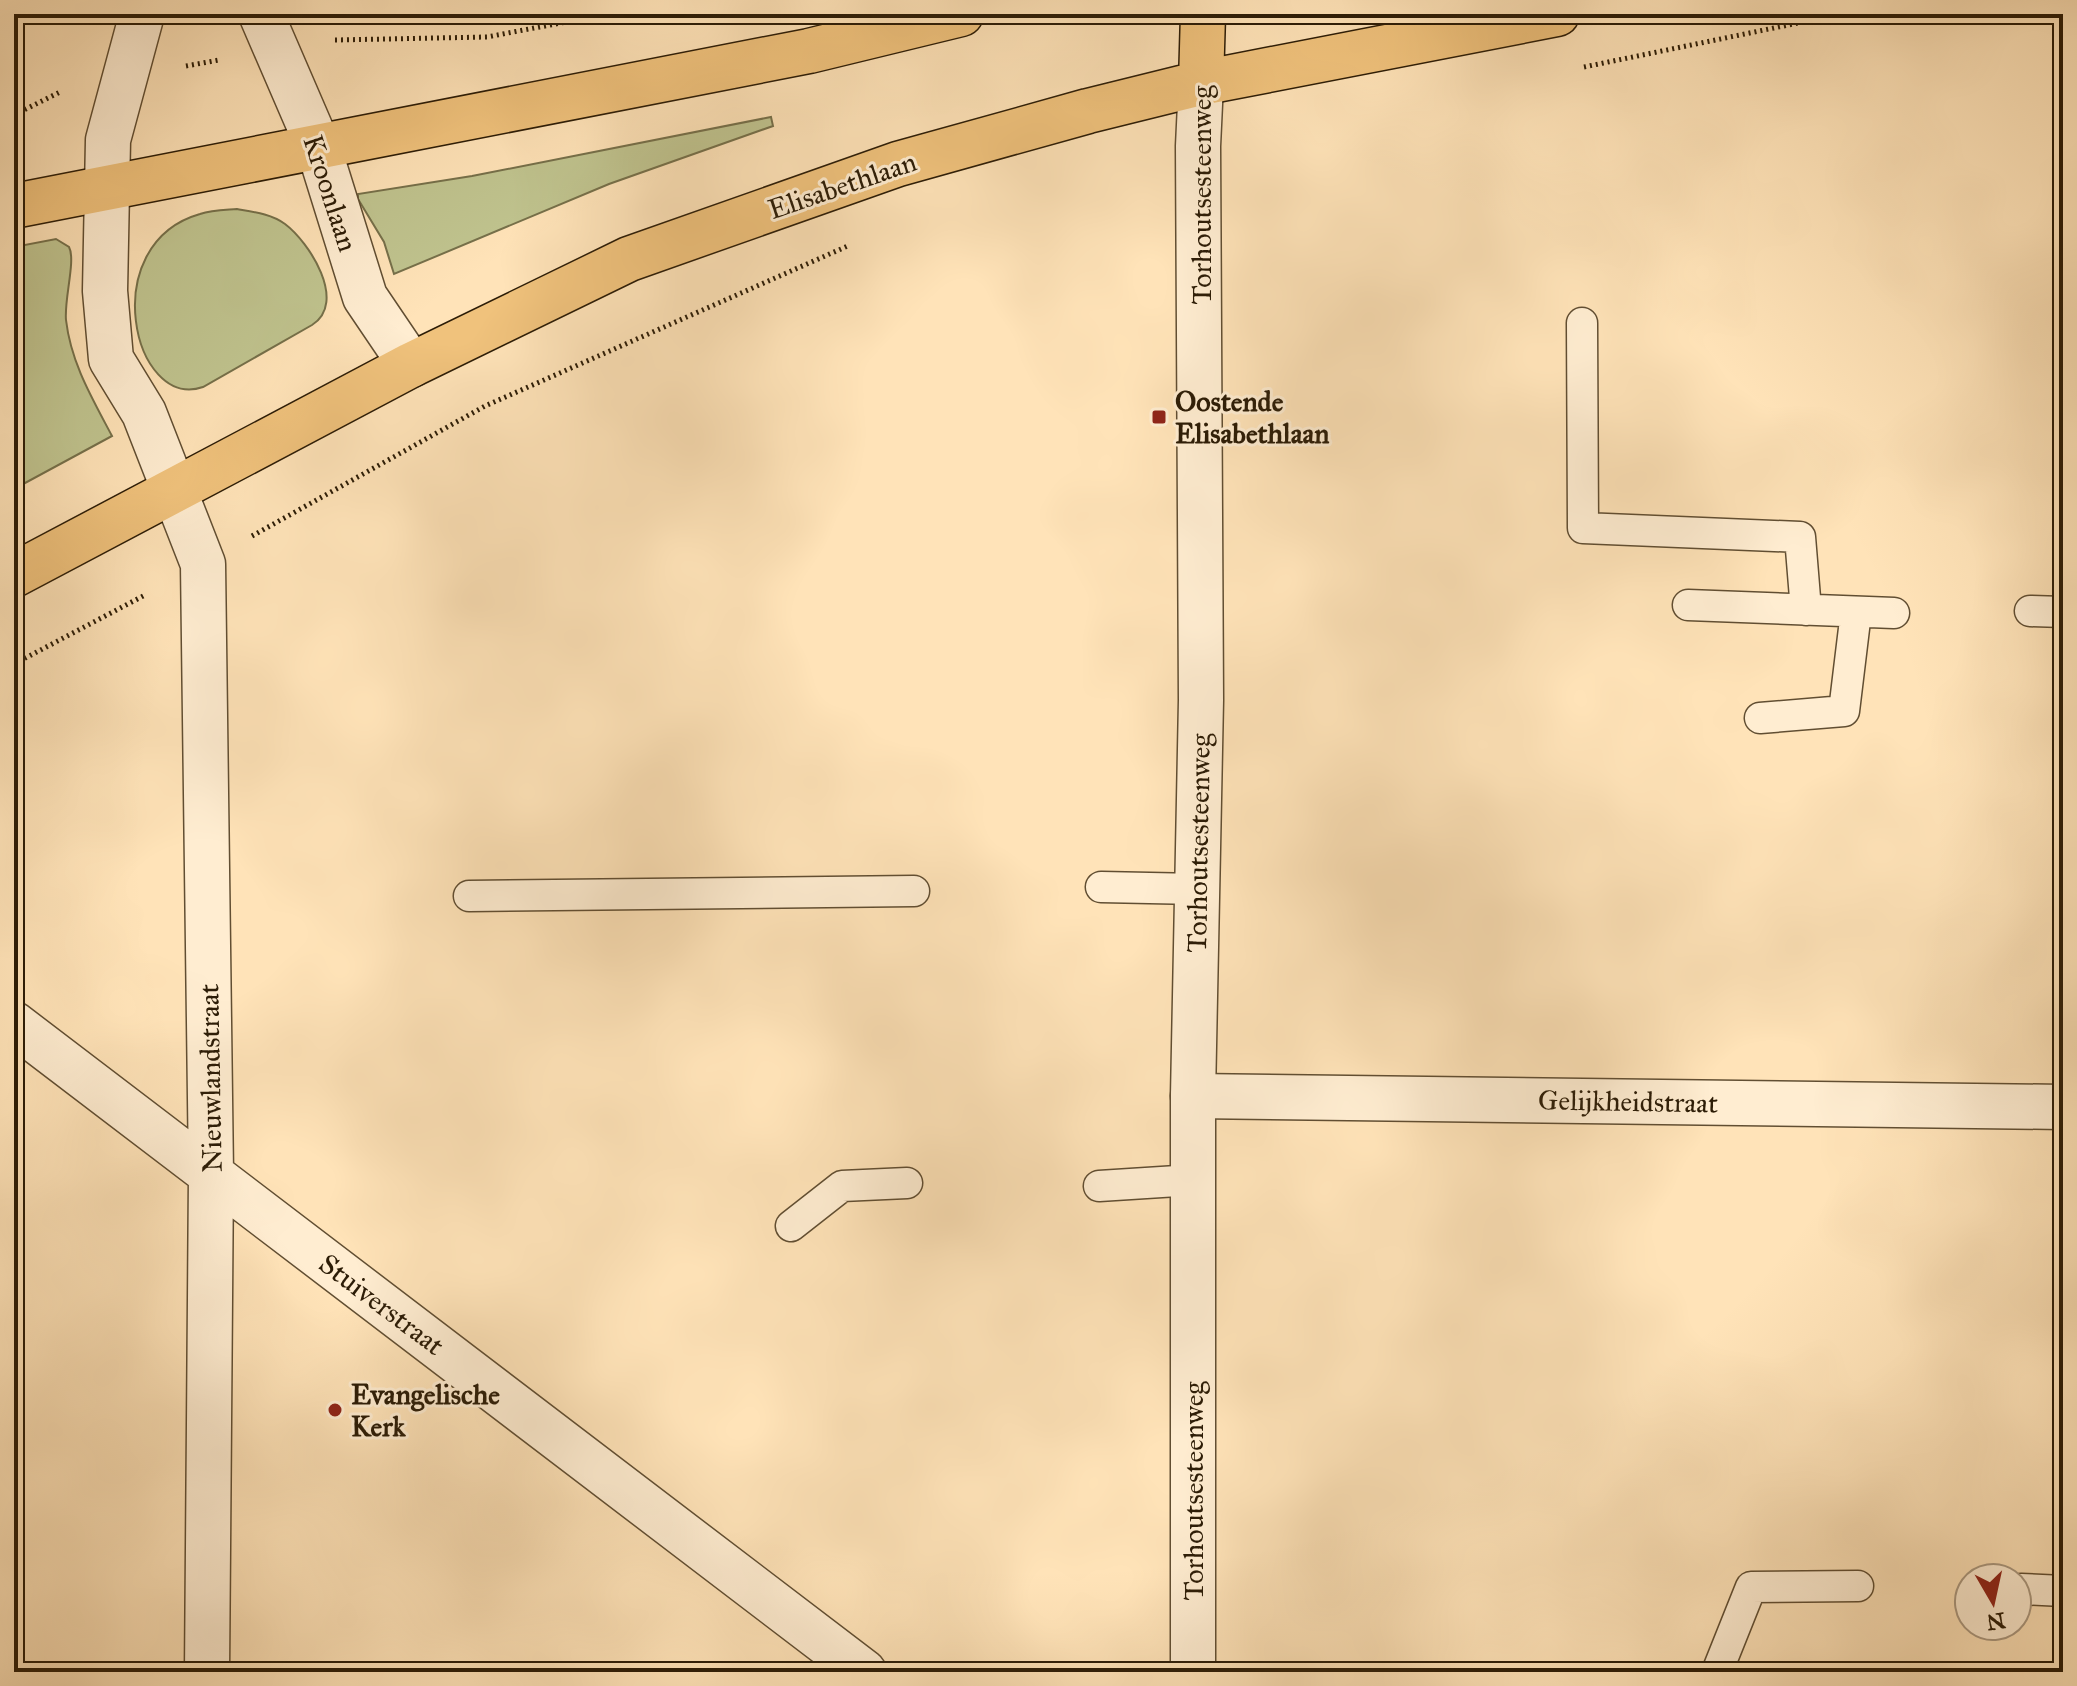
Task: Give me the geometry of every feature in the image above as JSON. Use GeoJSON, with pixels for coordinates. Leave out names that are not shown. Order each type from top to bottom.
{"type":"FeatureCollection","features":[{"type":"Feature","properties":{"kind":"main road"},"geometry":{"type":"LineString","coordinates":[[14,206],[809,51],[961,14]]}},
{"type":"Feature","properties":{"kind":"main road","name":"Torhoutsesteenweg"},"geometry":{"type":"LineString","coordinates":[[1201,83],[1203,14]]}},
{"type":"Feature","properties":{"kind":"main road","name":"Elisabethlaan"},"geometry":{"type":"LineString","coordinates":[[14,575],[411,365],[629,259],[898,164],[1201,83],[1557,14]]}},
{"type":"Feature","properties":{"kind":"street"},"geometry":{"type":"LineString","coordinates":[[142,14],[108,140],[105,291],[111,359],[144,413],[174,489]]}},
{"type":"Feature","properties":{"kind":"street","name":"Kroonlaan"},"geometry":{"type":"LineString","coordinates":[[261,14],[318,146],[365,297],[411,365]]}},
{"type":"Feature","properties":{"kind":"street","name":"Torhoutsesteenweg"},"geometry":{"type":"LineString","coordinates":[[1193,1672],[1193,1096],[1201,700],[1198,146],[1201,83]]}},
{"type":"Feature","properties":{"kind":"street","name":"Nieuwlandstraat"},"geometry":{"type":"LineString","coordinates":[[174,489],[203,564],[211,1174],[207,1672]]}},
{"type":"Feature","properties":{"kind":"street","name":"Stuiverstraat"},"geometry":{"type":"LineString","coordinates":[[14,1024],[864,1672]]}},
{"type":"Feature","properties":{"kind":"street","name":"Gelijkheidstraat"},"geometry":{"type":"LineString","coordinates":[[1193,1096],[2063,1107]]}},
{"type":"Feature","properties":{"kind":"lane"},"geometry":{"type":"LineString","coordinates":[[1582,323],[1583,528],[1800,537],[1806,610]]}},
{"type":"Feature","properties":{"kind":"lane"},"geometry":{"type":"LineString","coordinates":[[1688,605],[1894,613]]}},
{"type":"Feature","properties":{"kind":"lane"},"geometry":{"type":"LineString","coordinates":[[2030,611],[2063,612]]}},
{"type":"Feature","properties":{"kind":"lane"},"geometry":{"type":"LineString","coordinates":[[1760,718],[1844,711],[1856,612]]}},
{"type":"Feature","properties":{"kind":"lane"},"geometry":{"type":"LineString","coordinates":[[1101,887],[1198,889]]}},
{"type":"Feature","properties":{"kind":"lane"},"geometry":{"type":"LineString","coordinates":[[469,896],[914,891]]}},
{"type":"Feature","properties":{"kind":"lane"},"geometry":{"type":"LineString","coordinates":[[1099,1186],[1193,1180]]}},
{"type":"Feature","properties":{"kind":"lane"},"geometry":{"type":"LineString","coordinates":[[791,1226],[842,1186],[907,1183]]}},
{"type":"Feature","properties":{"kind":"lane"},"geometry":{"type":"LineString","coordinates":[[1717,1672],[1751,1587],[1858,1586]]}},
{"type":"Feature","properties":{"kind":"lane"},"geometry":{"type":"LineString","coordinates":[[2033,1590],[2063,1591]]}},
{"type":"Feature","properties":{"kind":"path"},"geometry":{"type":"LineString","coordinates":[[14,664],[203,564],[485,406],[859,241]]}},
{"type":"Feature","properties":{"kind":"green space"},"geometry":{"type":"Polygon","coordinates":[[[771,117],[773,126],[609,184],[394,274],[384,242],[358,199],[358,194],[472,176],[771,117]]]}},
{"type":"Feature","properties":{"kind":"green space"},"geometry":{"type":"Polygon","coordinates":[[[237,209],[274,218],[285,224],[304,244],[314,258],[326,288],[322,315],[312,325],[203,387],[178,388],[158,374],[144,351],[136,321],[136,288],[146,257],[167,231],[200,214],[237,209]]]}},
{"type":"Feature","properties":{"kind":"green space"},"geometry":{"type":"Polygon","coordinates":[[[56,239],[69,247],[71,253],[66,320],[72,351],[112,436],[14,489],[14,247],[56,239]]]}},
{"type":"Feature","properties":{"kind":"place","name":"Oostende Elisabethlaan"},"geometry":{"type":"Point","coordinates":[1159,417]}},
{"type":"Feature","properties":{"kind":"place","name":"Evangelische Kerk"},"geometry":{"type":"Point","coordinates":[335,1410]}}]}
